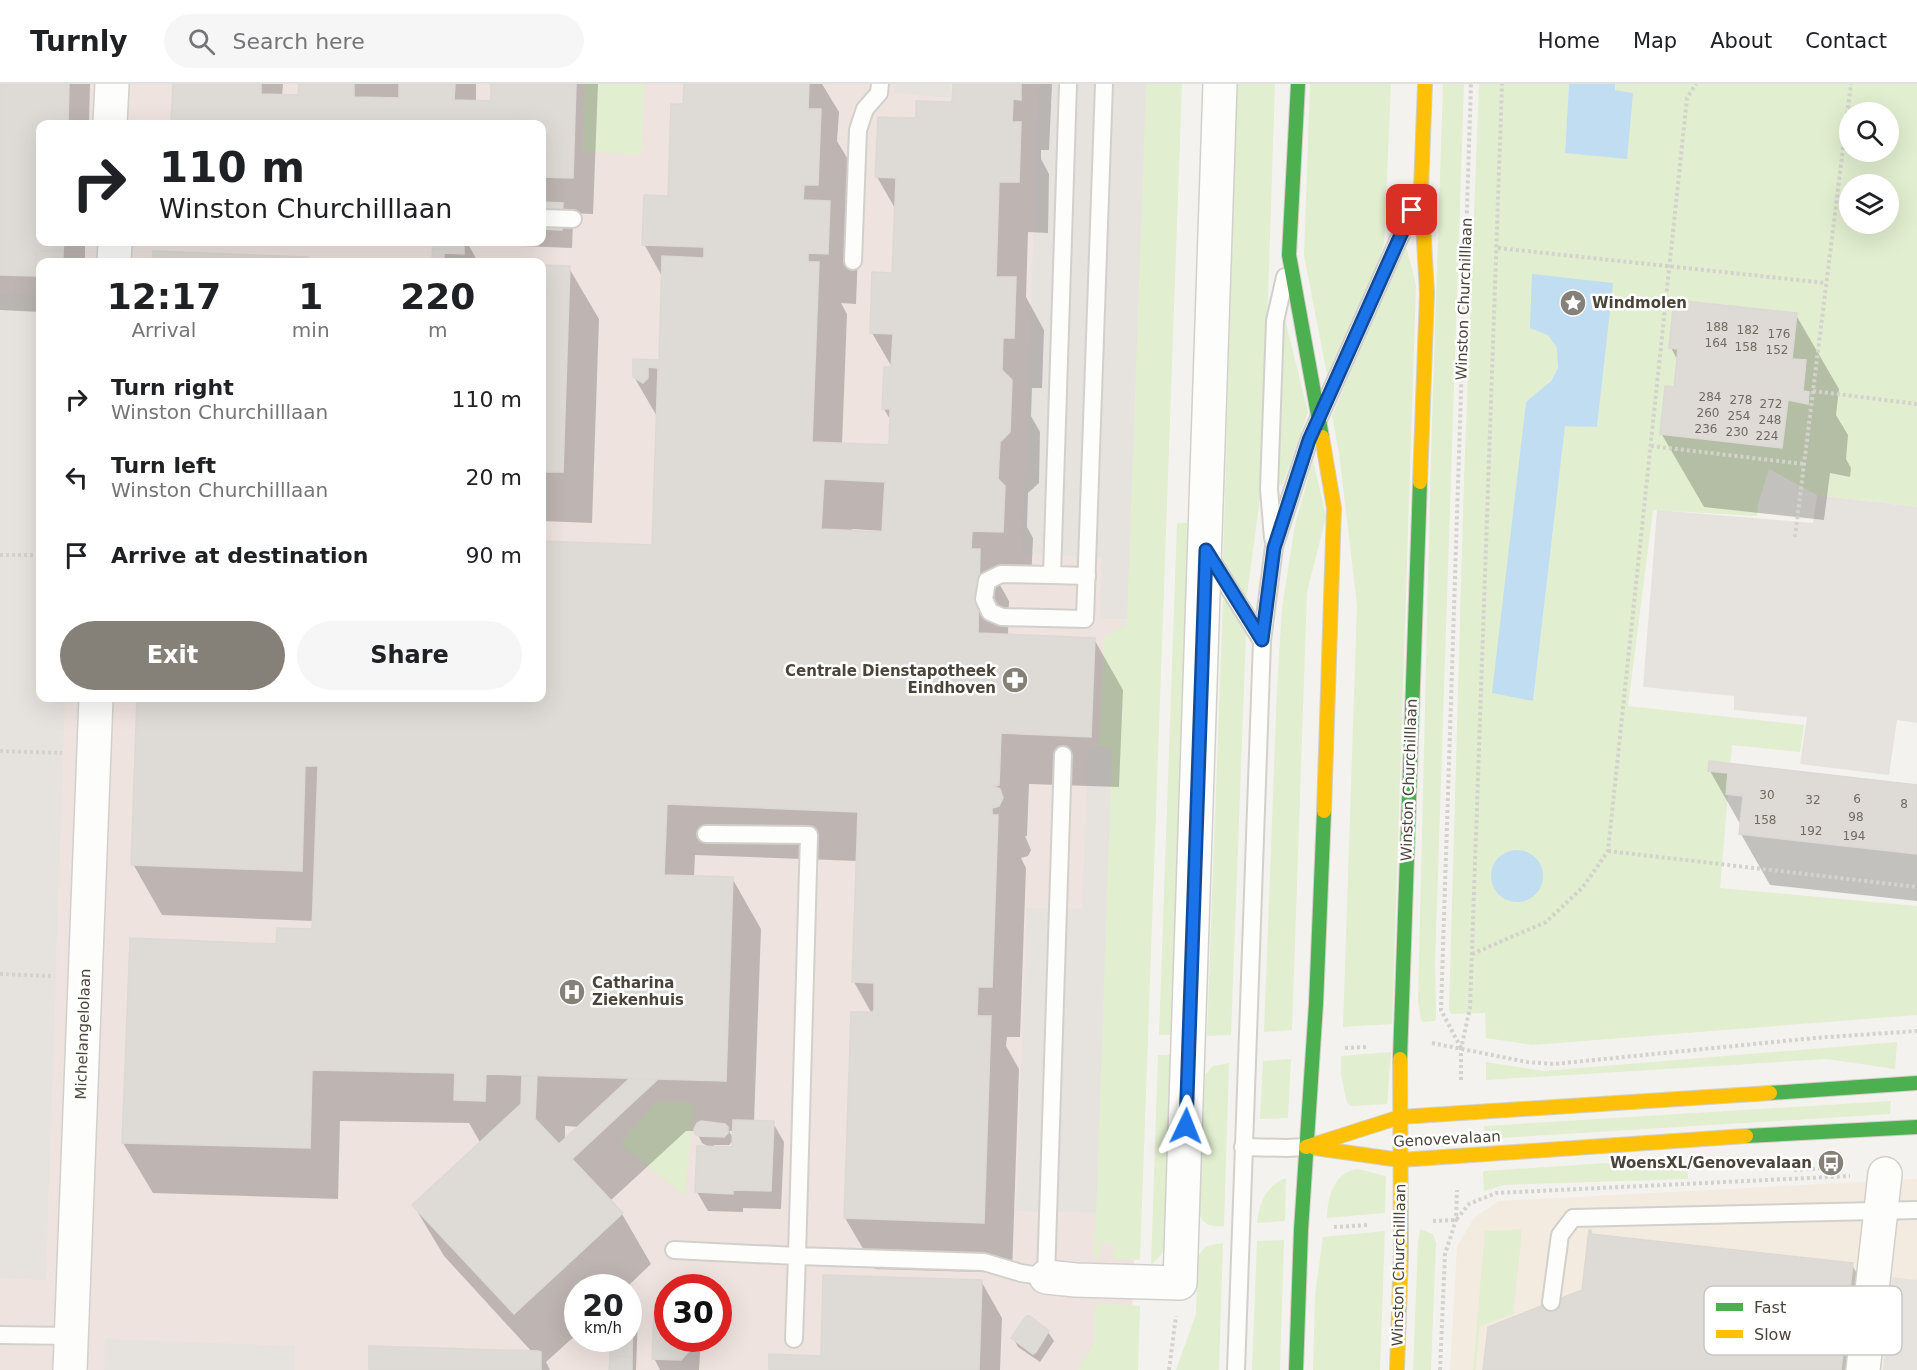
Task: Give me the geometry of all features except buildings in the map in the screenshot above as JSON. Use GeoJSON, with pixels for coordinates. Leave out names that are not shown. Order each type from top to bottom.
{"type":"FeatureCollection","features":[{"type":"Feature","properties":{"kind":"main road","name":"Winston Churchilllaan"},"geometry":{"type":"LineString","coordinates":[[1296,1370],[1301,1230],[1316,1004],[1334,549],[1334,508],[1289,255],[1298,84]]}},
{"type":"Feature","properties":{"kind":"main road","name":"Winston Churchilllaan"},"geometry":{"type":"LineString","coordinates":[[1396,1370],[1401,1252],[1400,1045],[1427,294],[1421,189],[1425,84]]}},
{"type":"Feature","properties":{"kind":"main road","name":"Genovevalaan"},"geometry":{"type":"LineString","coordinates":[[1306,1147],[1400,1117],[1917,1083]]}},
{"type":"Feature","properties":{"kind":"main road","name":"Genovevalaan"},"geometry":{"type":"LineString","coordinates":[[1306,1147],[1400,1161],[1814,1131],[1917,1127]]}},
{"type":"Feature","properties":{"kind":"street"},"geometry":{"type":"LineString","coordinates":[[110,120],[112,84]]}},
{"type":"Feature","properties":{"kind":"street"},"geometry":{"type":"LineString","coordinates":[[1046,1276],[1076,1280],[1180,1283],[1220,84]]}},
{"type":"Feature","properties":{"kind":"street","name":"Michelangelolaan"},"geometry":{"type":"LineString","coordinates":[[70,1370],[96,702]]}},
{"type":"Feature","properties":{"kind":"street"},"geometry":{"type":"LineString","coordinates":[[1873,1286],[1885,1174]]}},
{"type":"Feature","properties":{"kind":"street"},"geometry":{"type":"LineString","coordinates":[[1863,1370],[1865,1355]]}},
{"type":"Feature","properties":{"kind":"lane"},"geometry":{"type":"LineString","coordinates":[[853,261],[858,130],[866,109],[879,93],[880,84]]}},
{"type":"Feature","properties":{"kind":"lane"},"geometry":{"type":"LineString","coordinates":[[1052,575],[1068,84]]}},
{"type":"Feature","properties":{"kind":"lane"},"geometry":{"type":"LineString","coordinates":[[1087,576],[1001,574],[987,581],[984,599],[990,612],[1002,617],[1085,619],[1087,576],[1104,84]]}},
{"type":"Feature","properties":{"kind":"lane","name":"Winston Churchilllaan"},"geometry":{"type":"LineString","coordinates":[[1236,1370],[1262,640],[1274,548],[1319,416],[1421,189]]}},
{"type":"Feature","properties":{"kind":"lane"},"geometry":{"type":"LineString","coordinates":[[546,218],[573,219]]}},
{"type":"Feature","properties":{"kind":"lane","name":"Winston Churchilllaan"},"geometry":{"type":"LineString","coordinates":[[1274,548],[1269,489],[1275,321],[1289,255]]}},
{"type":"Feature","properties":{"kind":"lane"},"geometry":{"type":"LineString","coordinates":[[1206,550],[1262,640]]}},
{"type":"Feature","properties":{"kind":"lane"},"geometry":{"type":"LineString","coordinates":[[674,1250],[984,1262],[1021,1273],[1046,1276],[1063,755]]}},
{"type":"Feature","properties":{"kind":"lane"},"geometry":{"type":"LineString","coordinates":[[706,834],[809,835],[794,1339]]}},
{"type":"Feature","properties":{"kind":"lane"},"geometry":{"type":"LineString","coordinates":[[1243,1147],[1306,1147]]}},
{"type":"Feature","properties":{"kind":"lane"},"geometry":{"type":"LineString","coordinates":[[1551,1302],[1560,1235],[1573,1218],[1917,1210]]}},
{"type":"Feature","properties":{"kind":"lane"},"geometry":{"type":"LineString","coordinates":[[0,1335],[70,1336]]}},
{"type":"Feature","properties":{"kind":"path","name":"Winston Churchilllaan"},"geometry":{"type":"LineString","coordinates":[[1461,1049],[1442,1010],[1471,84]]}},
{"type":"Feature","properties":{"kind":"path","name":"Winston Churchilllaan"},"geometry":{"type":"LineString","coordinates":[[1460,1112],[1461,1049],[1470,1008],[1502,84]]}},
{"type":"Feature","properties":{"kind":"path"},"geometry":{"type":"LineString","coordinates":[[1472,954],[1546,922],[1583,887],[1608,851],[1687,98],[1696,84]]}},
{"type":"Feature","properties":{"kind":"path"},"geometry":{"type":"LineString","coordinates":[[1795,537],[1851,84]]}},
{"type":"Feature","properties":{"kind":"path"},"geometry":{"type":"LineString","coordinates":[[1498,248],[1826,283]]}},
{"type":"Feature","properties":{"kind":"path"},"geometry":{"type":"LineString","coordinates":[[1813,391],[1917,404]]}},
{"type":"Feature","properties":{"kind":"path"},"geometry":{"type":"LineString","coordinates":[[1651,446],[1804,464]]}},
{"type":"Feature","properties":{"kind":"path"},"geometry":{"type":"LineString","coordinates":[[0,555],[36,555]]}},
{"type":"Feature","properties":{"kind":"path"},"geometry":{"type":"LineString","coordinates":[[0,751],[39,752]]}},
{"type":"Feature","properties":{"kind":"path"},"geometry":{"type":"LineString","coordinates":[[1608,851],[1917,887]]}},
{"type":"Feature","properties":{"kind":"path"},"geometry":{"type":"LineString","coordinates":[[0,974],[85,977]]}},
{"type":"Feature","properties":{"kind":"path"},"geometry":{"type":"LineString","coordinates":[[1461,1049],[1527,1062],[1554,1064],[1814,1038],[1917,1031]]}},
{"type":"Feature","properties":{"kind":"path"},"geometry":{"type":"LineString","coordinates":[[1440,1370],[1445,1254],[1456,1220],[1459,1156]]}},
{"type":"Feature","properties":{"kind":"path"},"geometry":{"type":"LineString","coordinates":[[1456,1220],[1469,1204],[1496,1193],[1885,1174]]}},
{"type":"Feature","properties":{"kind":"path"},"geometry":{"type":"LineString","coordinates":[[1169,1370],[1180,1283]]}},
{"type":"Feature","properties":{"kind":"shaded area","name":"Catharina Ziekenhuis"},"geometry":{"type":"Polygon","coordinates":[[[0,84],[1173,84],[1130,1370],[0,1370],[0,84]]]}},
{"type":"Feature","properties":{"kind":"shaded area"},"geometry":{"type":"Polygon","coordinates":[[[895,84],[951,84],[950,98],[893,93],[895,84]]]}},
{"type":"Feature","properties":{"kind":"shaded area"},"geometry":{"type":"Polygon","coordinates":[[[1039,84],[1146,84],[1127,619],[1100,619],[1102,558],[1022,554],[1039,84]]]}},
{"type":"Feature","properties":{"kind":"shaded area"},"geometry":{"type":"Polygon","coordinates":[[[0,294],[36,295],[36,702],[65,702],[46,1280],[0,1278],[0,294]]]}},
{"type":"Feature","properties":{"kind":"shaded area"},"geometry":{"type":"Polygon","coordinates":[[[1817,495],[1917,507],[1917,723],[1897,720],[1889,775],[1800,764],[1807,717],[1734,710],[1734,696],[1643,687],[1657,510],[1813,523],[1817,495]]]}},
{"type":"Feature","properties":{"kind":"shaded area"},"geometry":{"type":"Polygon","coordinates":[[[1088,746],[1112,748],[1096,1213],[1016,1211],[1027,908],[1082,909],[1088,746]]]}},
{"type":"Feature","properties":{"kind":"shaded area"},"geometry":{"type":"Polygon","coordinates":[[[1917,1179],[1917,1370],[1450,1370],[1457,1247],[1474,1218],[1499,1201],[1917,1179]]]}},
{"type":"Feature","properties":{"kind":"shaded area"},"geometry":{"type":"Polygon","coordinates":[[[1892,1277],[1917,1280],[1917,1370],[1883,1370],[1884,1355],[1902,1355],[1902,1286],[1891,1286],[1892,1277]]]}},
{"type":"Feature","properties":{"kind":"shaded area"},"geometry":{"type":"Polygon","coordinates":[[[105,1339],[295,1346],[294,1370],[104,1370],[105,1339]]]}},
{"type":"Feature","properties":{"kind":"green space"},"geometry":{"type":"Polygon","coordinates":[[[585,84],[645,84],[641,155],[582,151],[585,84]]]}},
{"type":"Feature","properties":{"kind":"green space"},"geometry":{"type":"Polygon","coordinates":[[[1146,84],[1182,84],[1140,1260],[1113,1259],[1113,1243],[1101,1243],[1100,1257],[1094,1257],[1112,748],[1099,747],[1104,638],[1126,624],[1127,619],[1146,84]]]}},
{"type":"Feature","properties":{"kind":"green space"},"geometry":{"type":"Polygon","coordinates":[[[1237,84],[1275,84],[1262,483],[1247,595],[1244,597],[1223,559],[1237,84]]]}},
{"type":"Feature","properties":{"kind":"green space"},"geometry":{"type":"Polygon","coordinates":[[[1310,84],[1391,84],[1384,244],[1327,375],[1304,255],[1310,84]]]}},
{"type":"Feature","properties":{"kind":"green space"},"geometry":{"type":"Polygon","coordinates":[[[1443,84],[1464,84],[1435,962],[1436,1019],[1424,1022],[1421,1020],[1418,1001],[1431,455],[1443,84]]]}},
{"type":"Feature","properties":{"kind":"green space"},"geometry":{"type":"Polygon","coordinates":[[[1479,84],[1569,84],[1565,153],[1633,93],[1615,90],[1615,84],[1917,84],[1917,507],[1817,495],[1769,469],[1758,504],[1757,516],[1653,510],[1628,706],[1804,725],[1800,752],[1732,745],[1720,888],[1917,906],[1917,1015],[1532,1045],[1486,1038],[1485,1013],[1451,1014],[1449,1010],[1464,478],[1479,84]],[[1612,283],[1548,335],[1557,347],[1559,364],[1552,379],[1526,402],[1493,693],[1533,701],[1565,425],[1597,427],[1612,283]]]}},
{"type":"Feature","properties":{"kind":"green space"},"geometry":{"type":"Polygon","coordinates":[[[1405,242],[1416,285],[1392,1024],[1343,1027],[1357,605],[1339,453],[1332,416],[1405,242]]]}},
{"type":"Feature","properties":{"kind":"green space"},"geometry":{"type":"Polygon","coordinates":[[[1284,315],[1308,412],[1283,484],[1280,485],[1278,484],[1284,315]]]}},
{"type":"Feature","properties":{"kind":"green space"},"geometry":{"type":"Polygon","coordinates":[[[1313,460],[1326,517],[1307,592],[1292,1030],[1264,1032],[1282,608],[1295,525],[1313,460]]]}},
{"type":"Feature","properties":{"kind":"green space"},"geometry":{"type":"Polygon","coordinates":[[[1177,523],[1187,523],[1191,558],[1174,1035],[1159,1035],[1177,523]]]}},
{"type":"Feature","properties":{"kind":"green space"},"geometry":{"type":"Polygon","coordinates":[[[1227,599],[1246,633],[1231,1035],[1207,1036],[1223,600],[1227,599]]]}},
{"type":"Feature","properties":{"kind":"green space"},"geometry":{"type":"Polygon","coordinates":[[[1897,1042],[1895,1069],[1827,1059],[1486,1080],[1486,1062],[1543,1071],[1897,1042]]]}},
{"type":"Feature","properties":{"kind":"green space"},"geometry":{"type":"Polygon","coordinates":[[[1391,1052],[1387,1104],[1352,1106],[1347,1103],[1341,1075],[1341,1056],[1391,1052]]]}},
{"type":"Feature","properties":{"kind":"green space"},"geometry":{"type":"Polygon","coordinates":[[[1158,1055],[1172,1055],[1166,1245],[1161,1255],[1151,1265],[1158,1055]]]}},
{"type":"Feature","properties":{"kind":"green space"},"geometry":{"type":"Polygon","coordinates":[[[1291,1059],[1288,1118],[1260,1119],[1263,1061],[1291,1059]]]}},
{"type":"Feature","properties":{"kind":"green space"},"geometry":{"type":"Polygon","coordinates":[[[1229,1063],[1224,1226],[1215,1226],[1208,1225],[1199,1213],[1205,1075],[1213,1066],[1229,1063]]]}},
{"type":"Feature","properties":{"kind":"green space"},"geometry":{"type":"Polygon","coordinates":[[[656,1101],[694,1103],[685,1197],[620,1143],[656,1101]]]}},
{"type":"Feature","properties":{"kind":"green space"},"geometry":{"type":"Polygon","coordinates":[[[1891,1101],[1890,1114],[1484,1139],[1484,1126],[1891,1101]]]}},
{"type":"Feature","properties":{"kind":"green space"},"geometry":{"type":"Polygon","coordinates":[[[1606,1163],[1688,1169],[1688,1179],[1504,1185],[1484,1191],[1484,1171],[1606,1163]]]}},
{"type":"Feature","properties":{"kind":"green space"},"geometry":{"type":"Polygon","coordinates":[[[1358,1169],[1386,1176],[1385,1213],[1327,1218],[1328,1202],[1333,1187],[1343,1175],[1358,1169]]]}},
{"type":"Feature","properties":{"kind":"green space"},"geometry":{"type":"Polygon","coordinates":[[[1286,1178],[1285,1221],[1257,1223],[1265,1196],[1273,1185],[1286,1178]]]}},
{"type":"Feature","properties":{"kind":"green space"},"geometry":{"type":"Polygon","coordinates":[[[1420,1229],[1433,1234],[1436,1243],[1431,1370],[1413,1370],[1420,1229]]]}},
{"type":"Feature","properties":{"kind":"green space"},"geometry":{"type":"Polygon","coordinates":[[[1522,1229],[1513,1314],[1480,1326],[1476,1370],[1473,1370],[1485,1231],[1522,1229]]]}},
{"type":"Feature","properties":{"kind":"green space"},"geometry":{"type":"Polygon","coordinates":[[[1385,1231],[1380,1370],[1313,1370],[1315,1295],[1323,1237],[1385,1231]]]}},
{"type":"Feature","properties":{"kind":"green space"},"geometry":{"type":"Polygon","coordinates":[[[1284,1240],[1280,1370],[1252,1370],[1257,1241],[1284,1240]]]}},
{"type":"Feature","properties":{"kind":"green space"},"geometry":{"type":"Polygon","coordinates":[[[1223,1243],[1219,1370],[1176,1370],[1196,1314],[1198,1256],[1206,1246],[1223,1243]]]}},
{"type":"Feature","properties":{"kind":"green space"},"geometry":{"type":"Polygon","coordinates":[[[1098,1303],[1140,1306],[1138,1370],[1077,1370],[1094,1344],[1094,1310],[1098,1303]]]}},
{"type":"Feature","properties":{"kind":"water"},"geometry":{"type":"Polygon","coordinates":[[[1569,84],[1615,84],[1615,90],[1633,93],[1627,159],[1565,153],[1569,84]]]}},
{"type":"Feature","properties":{"kind":"water"},"geometry":{"type":"Polygon","coordinates":[[[1532,274],[1613,283],[1597,427],[1565,426],[1533,701],[1492,693],[1526,402],[1551,381],[1558,368],[1557,348],[1548,335],[1530,328],[1532,274]]]}},
{"type":"Feature","properties":{"kind":"water"},"geometry":{"type":"Polygon","coordinates":[[[1517,850],[1527,852],[1535,858],[1541,866],[1543,876],[1541,886],[1535,894],[1527,900],[1517,902],[1507,900],[1499,894],[1493,886],[1491,876],[1493,866],[1499,858],[1507,852],[1517,850]]]}},
{"type":"Feature","properties":{"kind":"traffic: fast"},"geometry":{"type":"LineString","coordinates":[[1298,84],[1289,255],[1322,437]]}},
{"type":"Feature","properties":{"kind":"traffic: fast"},"geometry":{"type":"LineString","coordinates":[[1400,1059],[1420,482]]}},
{"type":"Feature","properties":{"kind":"traffic: fast"},"geometry":{"type":"LineString","coordinates":[[1296,1370],[1301,1230],[1316,1004],[1324,811]]}},
{"type":"Feature","properties":{"kind":"traffic: fast"},"geometry":{"type":"LineString","coordinates":[[1770,1093],[1917,1083]]}},
{"type":"Feature","properties":{"kind":"traffic: fast"},"geometry":{"type":"LineString","coordinates":[[1746,1136],[1917,1127]]}},
{"type":"Feature","properties":{"kind":"traffic: slow"},"geometry":{"type":"LineString","coordinates":[[1420,482],[1427,293],[1421,189],[1425,84]]}},
{"type":"Feature","properties":{"kind":"traffic: slow"},"geometry":{"type":"LineString","coordinates":[[1322,437],[1334,508],[1324,811]]}},
{"type":"Feature","properties":{"kind":"traffic: slow"},"geometry":{"type":"LineString","coordinates":[[1397,1370],[1401,1252],[1400,1059]]}},
{"type":"Feature","properties":{"kind":"traffic: slow"},"geometry":{"type":"LineString","coordinates":[[1306,1147],[1400,1117],[1770,1093]]}},
{"type":"Feature","properties":{"kind":"traffic: slow"},"geometry":{"type":"LineString","coordinates":[[1315,1148],[1400,1160],[1746,1136]]}},
{"type":"Feature","properties":{"kind":"place","name":"Windmolen"},"geometry":{"type":"Point","coordinates":[1573,303]}},
{"type":"Feature","properties":{"kind":"place","name":"Centrale Dienstapotheek Eindhoven"},"geometry":{"type":"Point","coordinates":[1015,680]}},
{"type":"Feature","properties":{"kind":"place","name":"Catharina Ziekenhuis"},"geometry":{"type":"Point","coordinates":[572,992]}},
{"type":"Feature","properties":{"kind":"place","name":"WoensXL/Genovevalaan"},"geometry":{"type":"Point","coordinates":[1831,1163]}},
{"type":"Feature","properties":{"kind":"route"},"geometry":{"type":"LineString","coordinates":[[1186,1126],[1206,550],[1262,640],[1274,548],[1309,440],[1412,210]]}}]}
